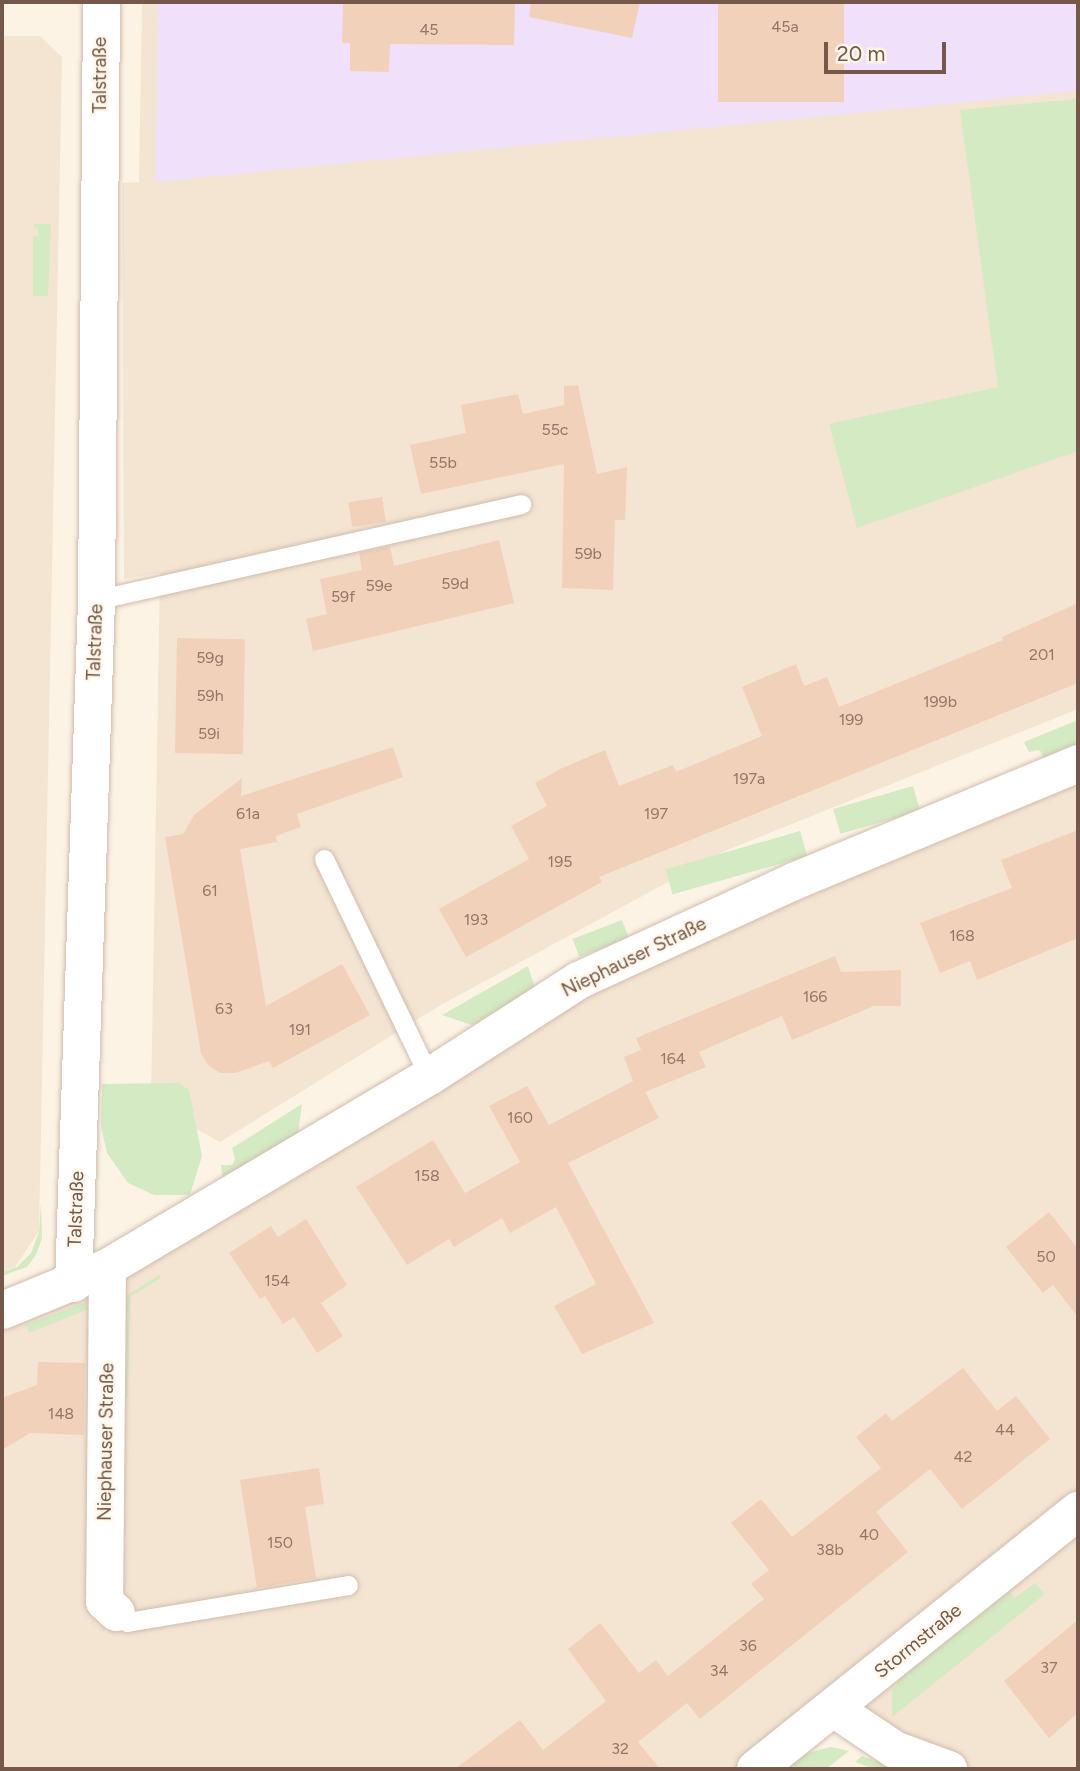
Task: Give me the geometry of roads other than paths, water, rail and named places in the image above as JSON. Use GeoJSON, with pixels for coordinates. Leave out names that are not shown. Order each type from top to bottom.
{"type":"FeatureCollection","features":[{"type":"Feature","properties":{"kind":"street","name":"Talstraße"},"geometry":{"type":"LineString","coordinates":[[73,1283],[96,600],[101,2]]}},
{"type":"Feature","properties":{"kind":"street","name":"Niephauser Straße"},"geometry":{"type":"LineString","coordinates":[[2,1310],[107,1267],[429,1076],[578,980],[793,881],[1078,763]]}},
{"type":"Feature","properties":{"kind":"street","name":"Niephauser Straße"},"geometry":{"type":"LineString","coordinates":[[107,1267],[104,1601],[116,1612]]}},
{"type":"Feature","properties":{"kind":"street","name":"Stormstraße"},"geometry":{"type":"LineString","coordinates":[[756,1769],[1078,1511]]}},
{"type":"Feature","properties":{"kind":"street"},"geometry":{"type":"LineString","coordinates":[[833,1708],[894,1749],[948,1769]]}},
{"type":"Feature","properties":{"kind":"lane"},"geometry":{"type":"LineString","coordinates":[[96,600],[521,504]]}},
{"type":"Feature","properties":{"kind":"lane"},"geometry":{"type":"LineString","coordinates":[[324,859],[429,1076]]}},
{"type":"Feature","properties":{"kind":"lane"},"geometry":{"type":"LineString","coordinates":[[116,1612],[128,1622],[348,1585]]}}]}
